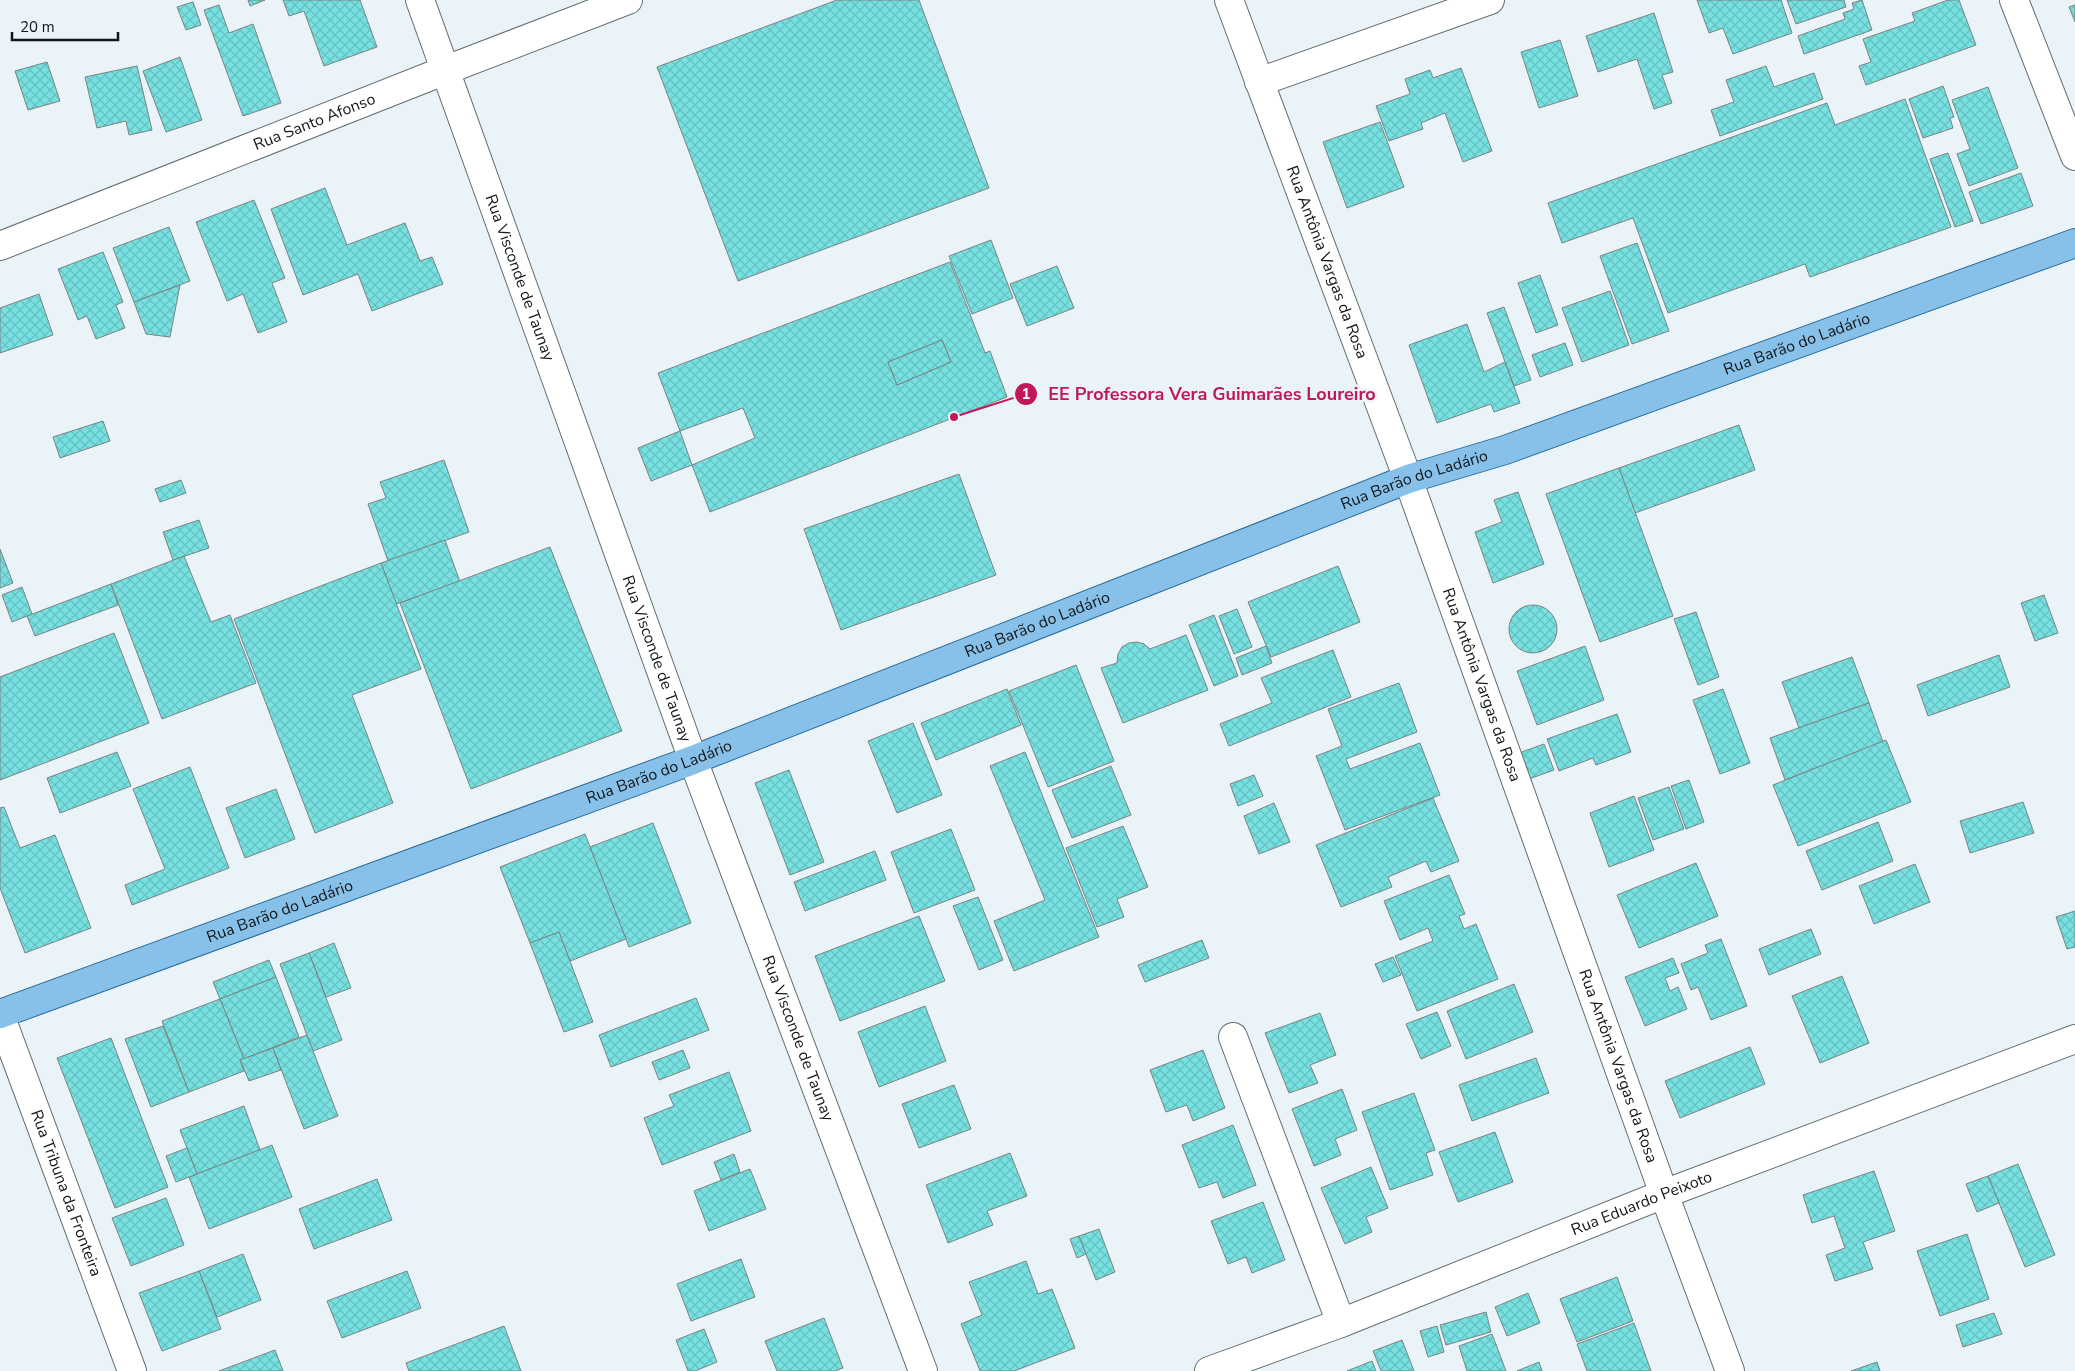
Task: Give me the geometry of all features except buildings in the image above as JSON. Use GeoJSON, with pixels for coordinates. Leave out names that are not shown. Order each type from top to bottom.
{"type":"FeatureCollection","features":[{"type":"Feature","properties":{"kind":"main road","name":"Rua Barão do Ladário"},"geometry":{"type":"LineString","coordinates":[[0,1014],[694,760],[1408,479],[1505,450],[2075,244]]}},
{"type":"Feature","properties":{"kind":"street","name":"Rua Visconde de Taunay"},"geometry":{"type":"LineString","coordinates":[[420,0],[694,760],[923,1371]]}},
{"type":"Feature","properties":{"kind":"street","name":"Rua Santo Afonso"},"geometry":{"type":"LineString","coordinates":[[0,246],[628,0]]}},
{"type":"Feature","properties":{"kind":"street","name":"Rua Antônia Vargas da Rosa"},"geometry":{"type":"LineString","coordinates":[[1229,0],[1408,479],[1664,1194],[1730,1371]]}},
{"type":"Feature","properties":{"kind":"street"},"geometry":{"type":"LineString","coordinates":[[1259,82],[1490,0]]}},
{"type":"Feature","properties":{"kind":"street"},"geometry":{"type":"LineString","coordinates":[[2014,0],[2075,156]]}},
{"type":"Feature","properties":{"kind":"street","name":"Rua Tribuna da Fronteira"},"geometry":{"type":"LineString","coordinates":[[0,1014],[132,1371]]}},
{"type":"Feature","properties":{"kind":"street"},"geometry":{"type":"LineString","coordinates":[[1233,1037],[1341,1323]]}},
{"type":"Feature","properties":{"kind":"street","name":"Rua Eduardo Peixoto"},"geometry":{"type":"LineString","coordinates":[[1209,1371],[1341,1323],[1664,1194],[2075,1039]]}},
{"type":"Feature","properties":{"kind":"place","name":"EE Professora Vera Guimarães Loureiro"},"geometry":{"type":"Point","coordinates":[954,417]}}]}
